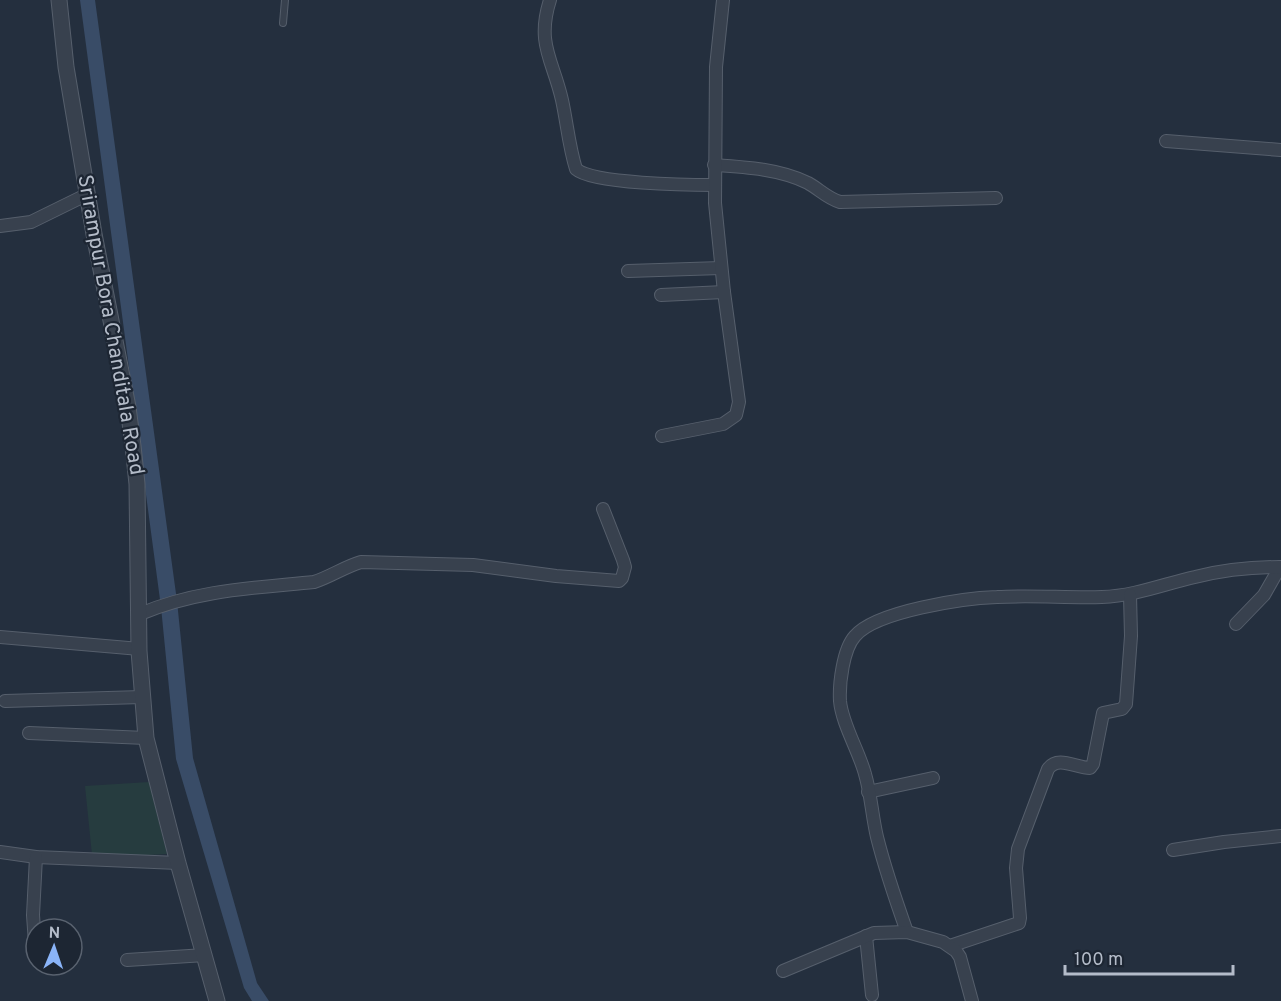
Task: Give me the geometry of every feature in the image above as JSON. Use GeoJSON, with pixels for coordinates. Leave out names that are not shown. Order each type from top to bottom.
{"type":"FeatureCollection","features":[{"type":"Feature","properties":{"kind":"street","name":"Srirampur Bora Chanditala Road"},"geometry":{"type":"LineString","coordinates":[[59,0],[66,67],[87,194],[133,446],[137,484],[140,649],[146,738],[217,1001]]}},
{"type":"Feature","properties":{"kind":"street"},"geometry":{"type":"LineString","coordinates":[[550,0],[543,34],[547,55],[561,94],[576,169],[584,174],[664,185],[715,185]]}},
{"type":"Feature","properties":{"kind":"street"},"geometry":{"type":"LineString","coordinates":[[662,436],[723,424],[735,415],[740,402],[724,292],[714,165],[716,67],[723,0]]}},
{"type":"Feature","properties":{"kind":"street"},"geometry":{"type":"LineString","coordinates":[[1166,141],[1281,150]]}},
{"type":"Feature","properties":{"kind":"street"},"geometry":{"type":"LineString","coordinates":[[714,165],[779,173],[809,183],[827,197],[840,202],[996,198]]}},
{"type":"Feature","properties":{"kind":"street"},"geometry":{"type":"LineString","coordinates":[[0,226],[31,222],[87,194]]}},
{"type":"Feature","properties":{"kind":"street"},"geometry":{"type":"LineString","coordinates":[[628,271],[722,268]]}},
{"type":"Feature","properties":{"kind":"street"},"geometry":{"type":"LineString","coordinates":[[661,295],[724,292]]}},
{"type":"Feature","properties":{"kind":"street"},"geometry":{"type":"LineString","coordinates":[[140,614],[177,600],[227,590],[314,582],[346,566],[361,562],[473,565],[556,576],[619,581],[625,567],[603,509]]}},
{"type":"Feature","properties":{"kind":"street"},"geometry":{"type":"LineString","coordinates":[[907,932],[877,838],[867,778],[844,719],[840,697],[841,674],[853,637],[864,627],[896,614],[930,606],[996,597],[1130,595],[1196,576],[1257,567],[1280,567],[1264,595],[1236,624]]}},
{"type":"Feature","properties":{"kind":"street"},"geometry":{"type":"LineString","coordinates":[[950,946],[1019,923],[1016,868],[1018,849],[1048,769],[1058,762],[1090,768],[1093,764],[1103,713],[1122,709],[1126,704],[1131,636],[1130,595]]}},
{"type":"Feature","properties":{"kind":"street"},"geometry":{"type":"LineString","coordinates":[[0,637],[140,649]]}},
{"type":"Feature","properties":{"kind":"street"},"geometry":{"type":"LineString","coordinates":[[5,700],[142,697]]}},
{"type":"Feature","properties":{"kind":"street"},"geometry":{"type":"LineString","coordinates":[[28,733],[146,738]]}},
{"type":"Feature","properties":{"kind":"street"},"geometry":{"type":"LineString","coordinates":[[868,792],[933,778]]}},
{"type":"Feature","properties":{"kind":"street"},"geometry":{"type":"LineString","coordinates":[[1173,850],[1281,836]]}},
{"type":"Feature","properties":{"kind":"street"},"geometry":{"type":"LineString","coordinates":[[0,852],[36,857],[178,863]]}},
{"type":"Feature","properties":{"kind":"street"},"geometry":{"type":"LineString","coordinates":[[33,917],[36,857]]}},
{"type":"Feature","properties":{"kind":"street"},"geometry":{"type":"LineString","coordinates":[[783,971],[866,936],[883,932],[907,932],[950,946],[960,957],[972,1001]]}},
{"type":"Feature","properties":{"kind":"street"},"geometry":{"type":"LineString","coordinates":[[866,936],[872,996]]}},
{"type":"Feature","properties":{"kind":"street"},"geometry":{"type":"LineString","coordinates":[[128,960],[205,955]]}},
{"type":"Feature","properties":{"kind":"lane"},"geometry":{"type":"LineString","coordinates":[[283,23],[285,0]]}},
{"type":"Feature","properties":{"kind":"green space"},"geometry":{"type":"Polygon","coordinates":[[[149,782],[167,854],[92,855],[85,786],[149,782]]]}},
{"type":"Feature","properties":{"kind":"water"},"geometry":{"type":"Polygon","coordinates":[[[80,0],[95,0],[177,601],[193,758],[257,983],[269,1001],[252,1001],[244,988],[176,759],[161,607],[80,0]]]}}]}
